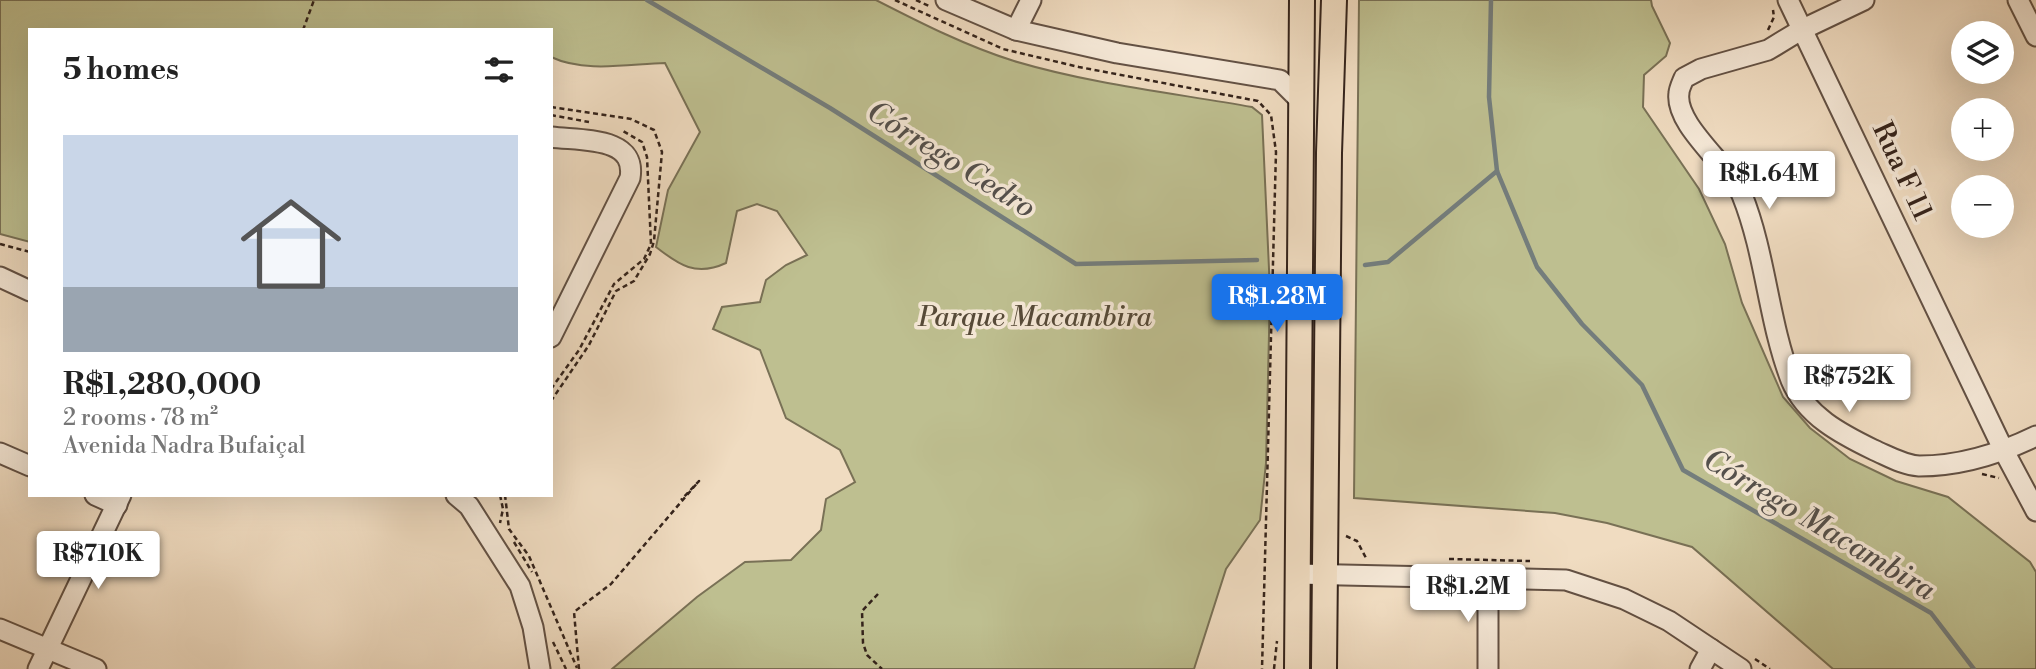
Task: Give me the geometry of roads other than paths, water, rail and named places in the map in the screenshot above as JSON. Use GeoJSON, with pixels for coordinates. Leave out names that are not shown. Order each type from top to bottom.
{"type":"FeatureCollection","features":[{"type":"Feature","properties":{"kind":"main road"},"geometry":{"type":"LineString","coordinates":[[1297,669],[1302,0]]}},
{"type":"Feature","properties":{"kind":"main road"},"geometry":{"type":"LineString","coordinates":[[1324,669],[1329,153],[1334,0]]}},
{"type":"Feature","properties":{"kind":"street"},"geometry":{"type":"LineString","coordinates":[[946,0],[1016,30],[1117,52],[1280,80],[1300,100]]}},
{"type":"Feature","properties":{"kind":"street"},"geometry":{"type":"LineString","coordinates":[[1016,30],[1031,0]]}},
{"type":"Feature","properties":{"kind":"street","name":"Rua F 11"},"geometry":{"type":"LineString","coordinates":[[1788,0],[2004,452],[2036,510]]}},
{"type":"Feature","properties":{"kind":"street"},"geometry":{"type":"LineString","coordinates":[[1864,0],[1801,30],[1768,50],[1701,69],[1684,78],[1678,95],[1681,109],[1692,128],[1741,192],[1765,267],[1792,381],[1803,401],[1822,420],[1850,439],[1915,466],[1960,462],[2004,452],[2036,436]]}},
{"type":"Feature","properties":{"kind":"street"},"geometry":{"type":"LineString","coordinates":[[2018,0],[2036,36]]}},
{"type":"Feature","properties":{"kind":"street"},"geometry":{"type":"LineString","coordinates":[[553,137],[616,145],[627,153],[632,166],[629,178],[553,333]]}},
{"type":"Feature","properties":{"kind":"street"},"geometry":{"type":"LineString","coordinates":[[0,277],[28,290]]}},
{"type":"Feature","properties":{"kind":"street"},"geometry":{"type":"LineString","coordinates":[[0,453],[28,465]]}},
{"type":"Feature","properties":{"kind":"street"},"geometry":{"type":"LineString","coordinates":[[466,499],[520,586],[533,627],[540,669]]}},
{"type":"Feature","properties":{"kind":"street"},"geometry":{"type":"LineString","coordinates":[[38,669],[119,500]]}},
{"type":"Feature","properties":{"kind":"street"},"geometry":{"type":"LineString","coordinates":[[1297,574],[1566,580],[1624,599],[1669,621],[1712,649],[1744,661]]}},
{"type":"Feature","properties":{"kind":"street"},"geometry":{"type":"LineString","coordinates":[[1488,578],[1488,669]]}},
{"type":"Feature","properties":{"kind":"street"},"geometry":{"type":"LineString","coordinates":[[0,629],[96,669]]}},
{"type":"Feature","properties":{"kind":"street"},"geometry":{"type":"LineString","coordinates":[[1700,669],[1712,649]]}},
{"type":"Feature","properties":{"kind":"waterway","name":"Córrego Cedro"},"geometry":{"type":"LineString","coordinates":[[647,0],[830,108],[1076,264],[1257,260]]}},
{"type":"Feature","properties":{"kind":"waterway","name":"Córrego Macambira"},"geometry":{"type":"LineString","coordinates":[[1491,0],[1489,97],[1497,171],[1537,267],[1582,324],[1642,385],[1683,470],[1931,613],[1974,669]]}},
{"type":"Feature","properties":{"kind":"waterway","name":"Córrego Cedro"},"geometry":{"type":"LineString","coordinates":[[1365,265],[1388,262],[1497,171]]}},
{"type":"Feature","properties":{"kind":"park label","name":"Parque Macambira"},"geometry":{"type":"Point","coordinates":[1035,317]}}]}
